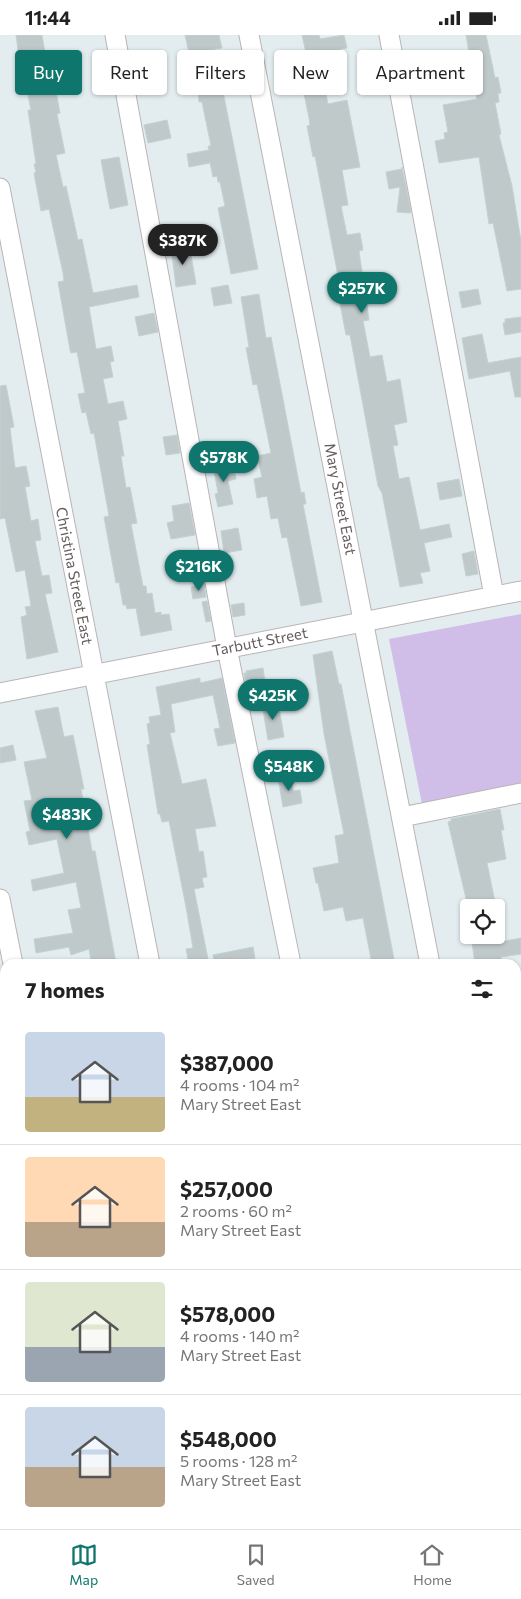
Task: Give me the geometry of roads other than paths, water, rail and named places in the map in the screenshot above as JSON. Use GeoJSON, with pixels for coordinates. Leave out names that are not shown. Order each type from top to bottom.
{"type":"FeatureCollection","features":[{"type":"Feature","properties":{"kind":"street"},"geometry":{"type":"LineString","coordinates":[[115,35],[227,648],[290,959]]}},
{"type":"Feature","properties":{"kind":"street","name":"Mary Street East"},"geometry":{"type":"LineString","coordinates":[[249,35],[429,959]]}},
{"type":"Feature","properties":{"kind":"street"},"geometry":{"type":"LineString","coordinates":[[389,35],[494,596]]}},
{"type":"Feature","properties":{"kind":"street","name":"Christina Street East"},"geometry":{"type":"LineString","coordinates":[[0,188],[92,675],[149,959]]}},
{"type":"Feature","properties":{"kind":"street","name":"Tarbutt Street"},"geometry":{"type":"LineString","coordinates":[[0,693],[521,591]]}},
{"type":"Feature","properties":{"kind":"street"},"geometry":{"type":"LineString","coordinates":[[402,817],[521,793]]}},
{"type":"Feature","properties":{"kind":"street"},"geometry":{"type":"LineString","coordinates":[[0,899],[12,959]]}}]}
